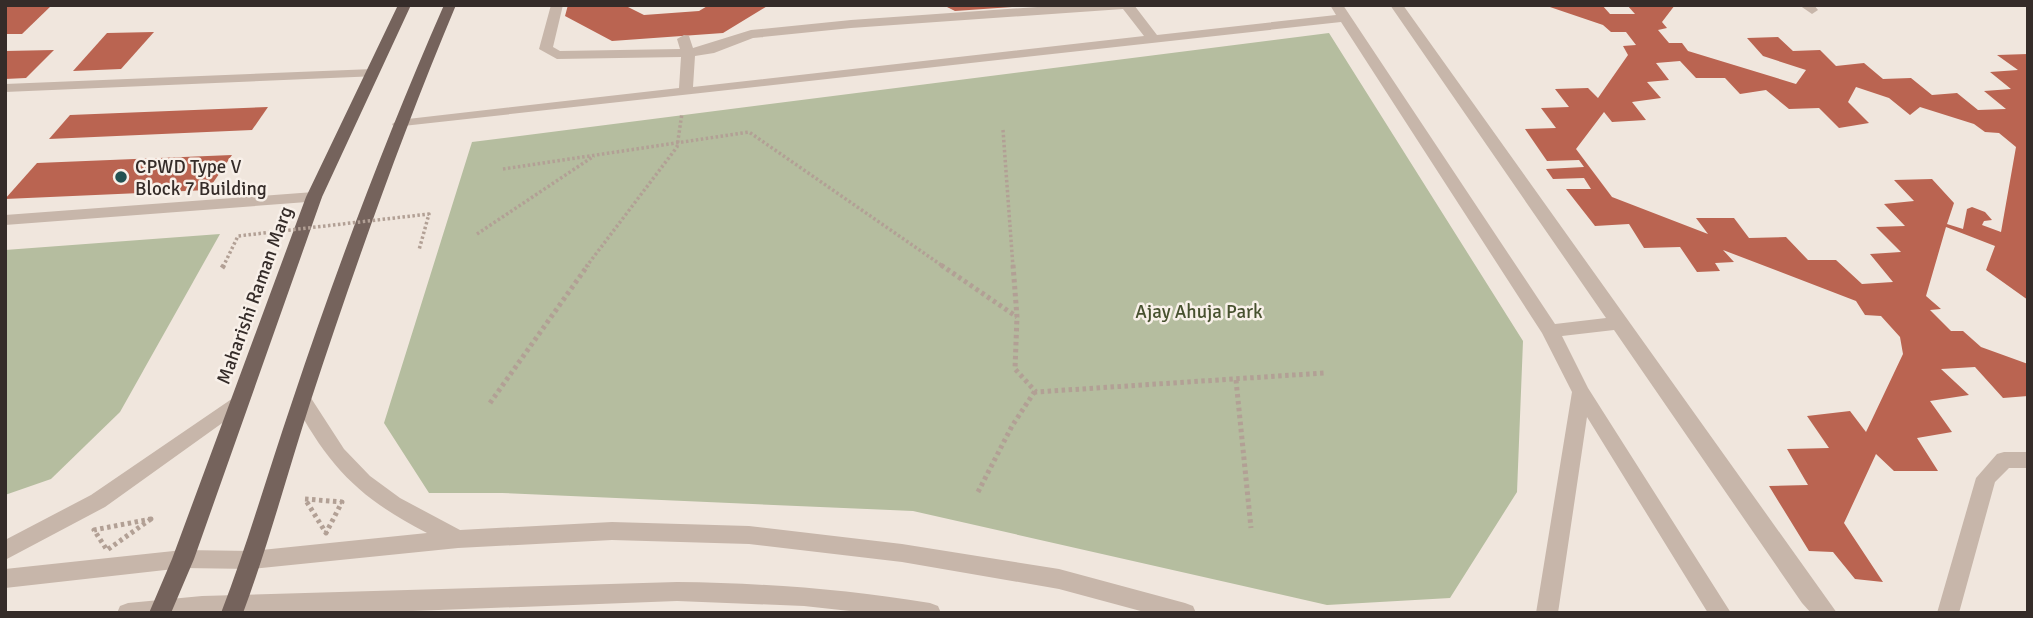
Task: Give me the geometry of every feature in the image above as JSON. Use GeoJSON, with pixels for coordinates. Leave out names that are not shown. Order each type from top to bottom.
{"type":"FeatureCollection","features":[{"type":"Feature","properties":{"kind":"main road","name":"Maharishi Raman Marg"},"geometry":{"type":"LineString","coordinates":[[161,610],[183,559],[314,197],[405,5]]}},
{"type":"Feature","properties":{"kind":"main road"},"geometry":{"type":"LineString","coordinates":[[234,609],[253,560],[302,400],[399,124],[450,5]]}},
{"type":"Feature","properties":{"kind":"street"},"geometry":{"type":"LineString","coordinates":[[557,5],[546,49],[557,55],[686,46],[764,32],[1126,5],[1153,39]]}},
{"type":"Feature","properties":{"kind":"street"},"geometry":{"type":"LineString","coordinates":[[1396,5],[1591,288],[1619,323],[1810,596],[1826,613]]}},
{"type":"Feature","properties":{"kind":"street"},"geometry":{"type":"LineString","coordinates":[[399,124],[1153,39],[1339,11],[1550,331],[1581,392],[1720,613]]}},
{"type":"Feature","properties":{"kind":"street"},"geometry":{"type":"LineString","coordinates":[[685,92],[686,46]]}},
{"type":"Feature","properties":{"kind":"street"},"geometry":{"type":"LineString","coordinates":[[5,88],[373,73]]}},
{"type":"Feature","properties":{"kind":"street"},"geometry":{"type":"LineString","coordinates":[[5,220],[314,197]]}},
{"type":"Feature","properties":{"kind":"street"},"geometry":{"type":"LineString","coordinates":[[1550,331],[1619,323]]}},
{"type":"Feature","properties":{"kind":"street"},"geometry":{"type":"LineString","coordinates":[[1547,613],[1581,392]]}},
{"type":"Feature","properties":{"kind":"street"},"geometry":{"type":"LineString","coordinates":[[302,400],[338,457],[366,485],[458,539]]}},
{"type":"Feature","properties":{"kind":"street"},"geometry":{"type":"LineString","coordinates":[[5,551],[98,501],[239,401]]}},
{"type":"Feature","properties":{"kind":"street"},"geometry":{"type":"LineString","coordinates":[[1948,613],[1986,478],[2004,460],[2028,460]]}},
{"type":"Feature","properties":{"kind":"street"},"geometry":{"type":"LineString","coordinates":[[5,579],[183,559],[253,560],[458,539],[612,531],[749,535],[902,553],[1059,579],[1185,613]]}},
{"type":"Feature","properties":{"kind":"street"},"geometry":{"type":"LineString","coordinates":[[128,613],[161,610],[418,607],[594,591],[742,591],[893,606],[930,613]]}},
{"type":"Feature","properties":{"kind":"path"},"geometry":{"type":"LineString","coordinates":[[490,403],[570,287],[677,147],[685,92]]}},
{"type":"Feature","properties":{"kind":"path"},"geometry":{"type":"LineString","coordinates":[[1003,130],[1017,317],[1015,369],[1035,391]]}},
{"type":"Feature","properties":{"kind":"path"},"geometry":{"type":"LineString","coordinates":[[503,169],[598,154],[677,147],[749,132],[1017,317]]}},
{"type":"Feature","properties":{"kind":"path"},"geometry":{"type":"LineString","coordinates":[[477,234],[598,154]]}},
{"type":"Feature","properties":{"kind":"path"},"geometry":{"type":"LineString","coordinates":[[222,268],[238,236],[429,214],[419,250]]}},
{"type":"Feature","properties":{"kind":"path"},"geometry":{"type":"LineString","coordinates":[[1035,391],[1324,373]]}},
{"type":"Feature","properties":{"kind":"path"},"geometry":{"type":"LineString","coordinates":[[1236,380],[1251,528]]}},
{"type":"Feature","properties":{"kind":"path"},"geometry":{"type":"LineString","coordinates":[[978,492],[1012,426],[1035,391]]}},
{"type":"Feature","properties":{"kind":"path"},"geometry":{"type":"LineString","coordinates":[[305,499],[342,502],[326,533],[312,510],[305,499]]}},
{"type":"Feature","properties":{"kind":"path"},"geometry":{"type":"LineString","coordinates":[[151,519],[107,550],[94,530],[139,521],[151,519]]}},
{"type":"Feature","properties":{"kind":"green space","name":"Ajay Ahuja Park"},"geometry":{"type":"Polygon","coordinates":[[[1329,33],[1523,341],[1517,492],[1450,598],[1327,605],[913,511],[502,493],[429,493],[384,423],[472,142],[1329,33]]]}},
{"type":"Feature","properties":{"kind":"green space"},"geometry":{"type":"Polygon","coordinates":[[[220,234],[120,412],[51,479],[5,495],[5,250],[220,234]]]}},
{"type":"Feature","properties":{"kind":"building"},"geometry":{"type":"Polygon","coordinates":[[[9,5],[52,5],[22,34],[5,34],[5,9],[9,5]]]}},
{"type":"Feature","properties":{"kind":"building"},"geometry":{"type":"Polygon","coordinates":[[[568,5],[624,5],[644,15],[699,11],[709,5],[769,5],[723,33],[612,41],[565,16],[568,5]]]}},
{"type":"Feature","properties":{"kind":"building"},"geometry":{"type":"Polygon","coordinates":[[[943,5],[1012,5],[1012,7],[955,11],[943,5]]]}},
{"type":"Feature","properties":{"kind":"building"},"geometry":{"type":"Polygon","coordinates":[[[1544,5],[1602,5],[1610,14],[1635,14],[1627,5],[1675,5],[1662,22],[1667,28],[1658,30],[1669,43],[1682,43],[1688,51],[1796,84],[1806,70],[1763,56],[1747,38],[1778,37],[1793,51],[1820,50],[1836,66],[1864,63],[1883,79],[1911,78],[1932,95],[1957,93],[1978,110],[2006,109],[1984,91],[2011,89],[1990,72],[2018,70],[1997,55],[2028,54],[2028,300],[1986,270],[1995,246],[1946,227],[1926,296],[1941,309],[1930,310],[1951,331],[1963,331],[1981,347],[2028,364],[2028,396],[2003,398],[1975,367],[1941,369],[1969,395],[1930,401],[1952,432],[1917,438],[1938,471],[1894,471],[1876,454],[1844,523],[1883,582],[1855,579],[1833,552],[1809,551],[1769,486],[1808,485],[1787,449],[1829,448],[1807,416],[1850,411],[1866,432],[1903,354],[1900,337],[1881,316],[1865,315],[1856,301],[1723,250],[1734,262],[1715,263],[1720,271],[1697,272],[1680,247],[1644,248],[1629,224],[1595,226],[1566,189],[1591,189],[1584,178],[1553,179],[1546,169],[1584,167],[1579,160],[1547,161],[1525,129],[1556,128],[1541,108],[1569,107],[1555,89],[1588,88],[1598,98],[1628,55],[1623,46],[1636,45],[1626,32],[1611,32],[1603,25],[1544,5]],[[1680,61],[1656,63],[1669,80],[1647,82],[1661,98],[1632,102],[1646,120],[1612,122],[1604,112],[1576,149],[1612,197],[1708,234],[1696,218],[1734,218],[1749,238],[1786,237],[1808,260],[1836,260],[1862,284],[1893,282],[1870,254],[1901,252],[1876,227],[1905,226],[1884,204],[1914,201],[1894,180],[1932,179],[1954,203],[1947,224],[1963,229],[1967,209],[1972,207],[1985,212],[1992,220],[1984,221],[1982,225],[2001,232],[2016,147],[1999,133],[1985,132],[1974,124],[1920,107],[1910,115],[1889,98],[1856,87],[1848,102],[1869,123],[1839,128],[1819,108],[1789,109],[1766,90],[1740,94],[1725,78],[1696,78],[1680,61]]]}},
{"type":"Feature","properties":{"kind":"building"},"geometry":{"type":"Polygon","coordinates":[[[154,32],[121,69],[73,71],[107,33],[154,32]]]}},
{"type":"Feature","properties":{"kind":"building"},"geometry":{"type":"Polygon","coordinates":[[[54,50],[26,78],[5,79],[5,51],[54,50]]]}},
{"type":"Feature","properties":{"kind":"building"},"geometry":{"type":"Polygon","coordinates":[[[268,107],[252,130],[49,139],[70,115],[268,107]]]}},
{"type":"Feature","properties":{"kind":"building","name":"CPWD Type V Block 7 Building"},"geometry":{"type":"Polygon","coordinates":[[[232,155],[208,190],[5,199],[37,163],[232,155]]]}},
{"type":"Feature","properties":{"kind":"place","name":"CPWD Type V Block 7 Building"},"geometry":{"type":"Point","coordinates":[121,177]}}]}
